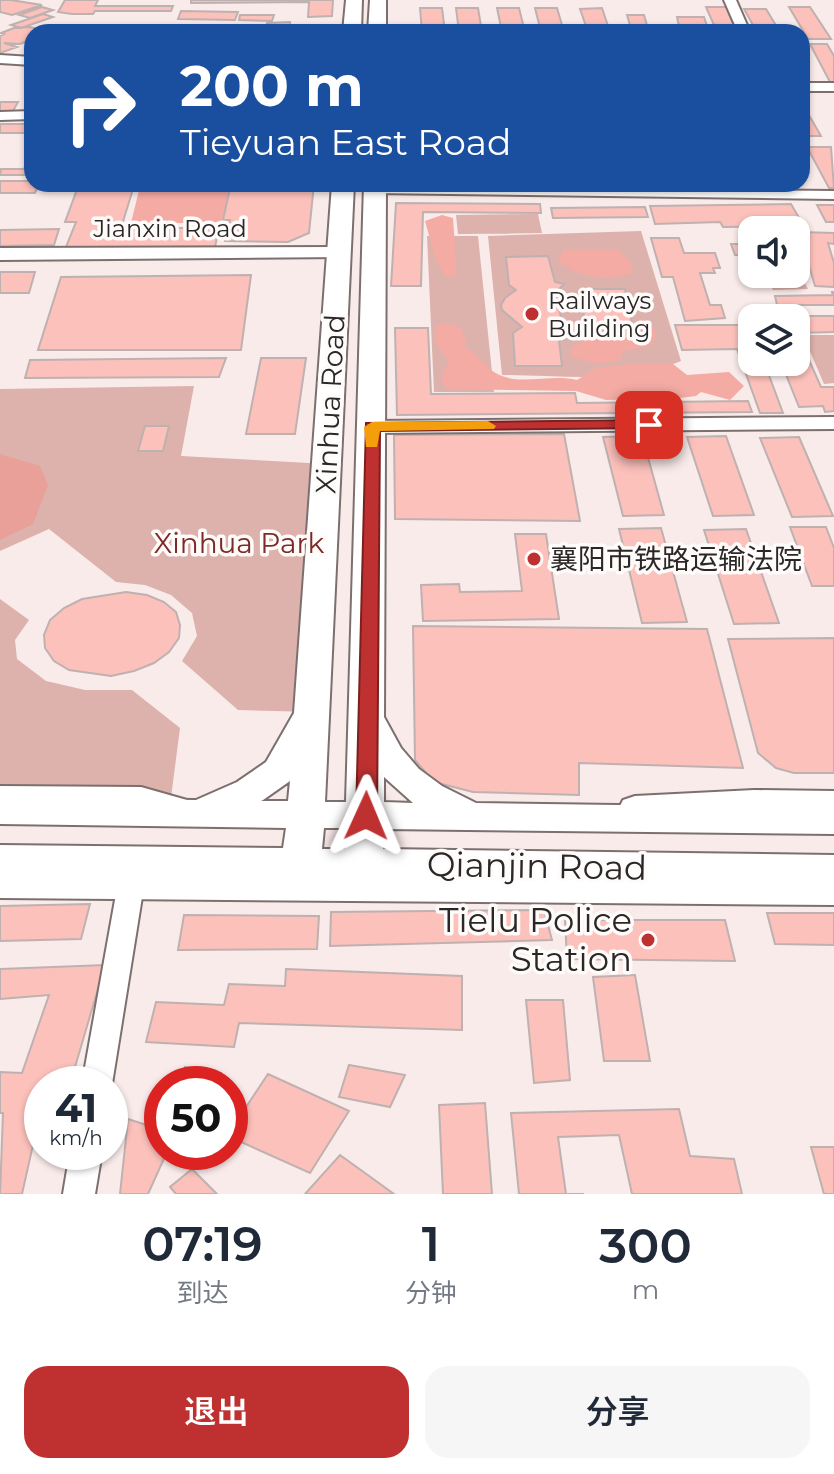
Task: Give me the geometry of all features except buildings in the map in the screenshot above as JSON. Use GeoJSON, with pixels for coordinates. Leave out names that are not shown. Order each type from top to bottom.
{"type":"FeatureCollection","features":[{"type":"Feature","properties":{"kind":"main road"},"geometry":{"type":"LineString","coordinates":[[352,24],[354,0]]}},
{"type":"Feature","properties":{"kind":"main road"},"geometry":{"type":"LineString","coordinates":[[378,16],[387,7],[388,0]]}},
{"type":"Feature","properties":{"kind":"main road","name":"Xinhua Road"},"geometry":{"type":"LineString","coordinates":[[301,863],[343,192]]}},
{"type":"Feature","properties":{"kind":"main road","name":"Xinhua Road"},"geometry":{"type":"LineString","coordinates":[[364,864],[375,192]]}},
{"type":"Feature","properties":{"kind":"main road"},"geometry":{"type":"LineString","coordinates":[[194,813],[250,791],[279,771],[312,712]]}},
{"type":"Feature","properties":{"kind":"main road"},"geometry":{"type":"LineString","coordinates":[[368,719],[388,761],[420,793],[479,817]]}},
{"type":"Feature","properties":{"kind":"main road","name":"Qianjin Road"},"geometry":{"type":"LineString","coordinates":[[0,811],[834,821]]}},
{"type":"Feature","properties":{"kind":"main road","name":"Qianjin Road"},"geometry":{"type":"LineString","coordinates":[[0,859],[132,874],[301,863],[834,869]]}},
{"type":"Feature","properties":{"kind":"street"},"geometry":{"type":"LineString","coordinates":[[730,0],[740,24]]}},
{"type":"Feature","properties":{"kind":"street"},"geometry":{"type":"LineString","coordinates":[[0,59],[24,60]]}},
{"type":"Feature","properties":{"kind":"street"},"geometry":{"type":"LineString","coordinates":[[810,87],[834,87]]}},
{"type":"Feature","properties":{"kind":"street"},"geometry":{"type":"LineString","coordinates":[[0,116],[24,115]]}},
{"type":"Feature","properties":{"kind":"street"},"geometry":{"type":"LineString","coordinates":[[662,192],[834,195]]}},
{"type":"Feature","properties":{"kind":"street","name":"Jianxin Road"},"geometry":{"type":"LineString","coordinates":[[0,254],[339,253]]}},
{"type":"Feature","properties":{"kind":"street"},"geometry":{"type":"LineString","coordinates":[[372,427],[834,423]]}},
{"type":"Feature","properties":{"kind":"street"},"geometry":{"type":"LineString","coordinates":[[0,797],[141,798],[194,813]]}},
{"type":"Feature","properties":{"kind":"street"},"geometry":{"type":"LineString","coordinates":[[479,817],[754,801],[834,802]]}},
{"type":"Feature","properties":{"kind":"street"},"geometry":{"type":"LineString","coordinates":[[0,885],[132,874],[834,892]]}},
{"type":"Feature","properties":{"kind":"street"},"geometry":{"type":"LineString","coordinates":[[100,1066],[132,874]]}},
{"type":"Feature","properties":{"kind":"street"},"geometry":{"type":"LineString","coordinates":[[79,1194],[83,1170]]}},
{"type":"Feature","properties":{"kind":"green space"},"geometry":{"type":"Polygon","coordinates":[[[538,214],[542,233],[458,234],[456,215],[538,214]]]}},
{"type":"Feature","properties":{"kind":"green space"},"geometry":{"type":"Polygon","coordinates":[[[641,231],[681,361],[616,376],[502,375],[488,236],[641,231]]]}},
{"type":"Feature","properties":{"kind":"green space"},"geometry":{"type":"Polygon","coordinates":[[[427,236],[478,236],[494,392],[434,392],[427,236]]]}},
{"type":"Feature","properties":{"kind":"green space"},"geometry":{"type":"Polygon","coordinates":[[[772,288],[808,289],[773,290],[772,288]]]}},
{"type":"Feature","properties":{"kind":"green space"},"geometry":{"type":"Polygon","coordinates":[[[810,335],[834,335],[834,383],[824,384],[810,351],[810,335]]]}},
{"type":"Feature","properties":{"kind":"green space","name":"Xinhua Park"},"geometry":{"type":"Polygon","coordinates":[[[194,386],[181,456],[327,464],[312,712],[238,710],[182,661],[197,636],[192,613],[171,595],[145,585],[116,582],[49,529],[0,551],[0,389],[194,386]]]}},
{"type":"Feature","properties":{"kind":"green space"},"geometry":{"type":"Polygon","coordinates":[[[0,599],[29,620],[15,640],[17,659],[46,681],[85,690],[132,690],[180,728],[169,813],[0,811],[0,599]]]}},
{"type":"Feature","properties":{"kind":"shaded area"},"geometry":{"type":"Polygon","coordinates":[[[139,192],[229,192],[223,220],[213,223],[131,223],[139,192]]]}},
{"type":"Feature","properties":{"kind":"shaded area"},"geometry":{"type":"Polygon","coordinates":[[[442,215],[453,218],[457,276],[446,277],[436,261],[425,221],[442,215]]]}},
{"type":"Feature","properties":{"kind":"shaded area"},"geometry":{"type":"Polygon","coordinates":[[[564,249],[617,249],[630,261],[633,273],[603,278],[584,275],[558,261],[564,249]]]}},
{"type":"Feature","properties":{"kind":"shaded area"},"geometry":{"type":"Polygon","coordinates":[[[445,323],[460,327],[467,342],[464,347],[475,353],[492,371],[513,379],[577,380],[596,368],[640,363],[673,364],[687,375],[729,372],[744,386],[730,400],[701,392],[696,396],[680,398],[606,400],[576,391],[451,389],[445,387],[441,379],[449,361],[435,342],[436,326],[445,323]]]}},
{"type":"Feature","properties":{"kind":"shaded area"},"geometry":{"type":"Polygon","coordinates":[[[642,325],[653,327],[657,336],[650,346],[623,351],[621,359],[596,363],[571,356],[572,347],[597,334],[642,325]]]}},
{"type":"Feature","properties":{"kind":"shaded area"},"geometry":{"type":"Polygon","coordinates":[[[0,454],[40,466],[48,485],[33,524],[0,540],[0,454]]]}},
{"type":"Feature","properties":{"kind":"slow traffic"},"geometry":{"type":"LineString","coordinates":[[372,443],[372,427],[488,426]]}},
{"type":"Feature","properties":{"kind":"place","name":"Railways Building"},"geometry":{"type":"Point","coordinates":[532,314]}},
{"type":"Feature","properties":{"kind":"place","name":"襄阳市铁路运输法院"},"geometry":{"type":"Point","coordinates":[534,559]}},
{"type":"Feature","properties":{"kind":"place","name":"Tielu Police Station"},"geometry":{"type":"Point","coordinates":[648,940]}},
{"type":"Feature","properties":{"kind":"route"},"geometry":{"type":"LineString","coordinates":[[366,816],[372,427],[649,425]]}}]}
